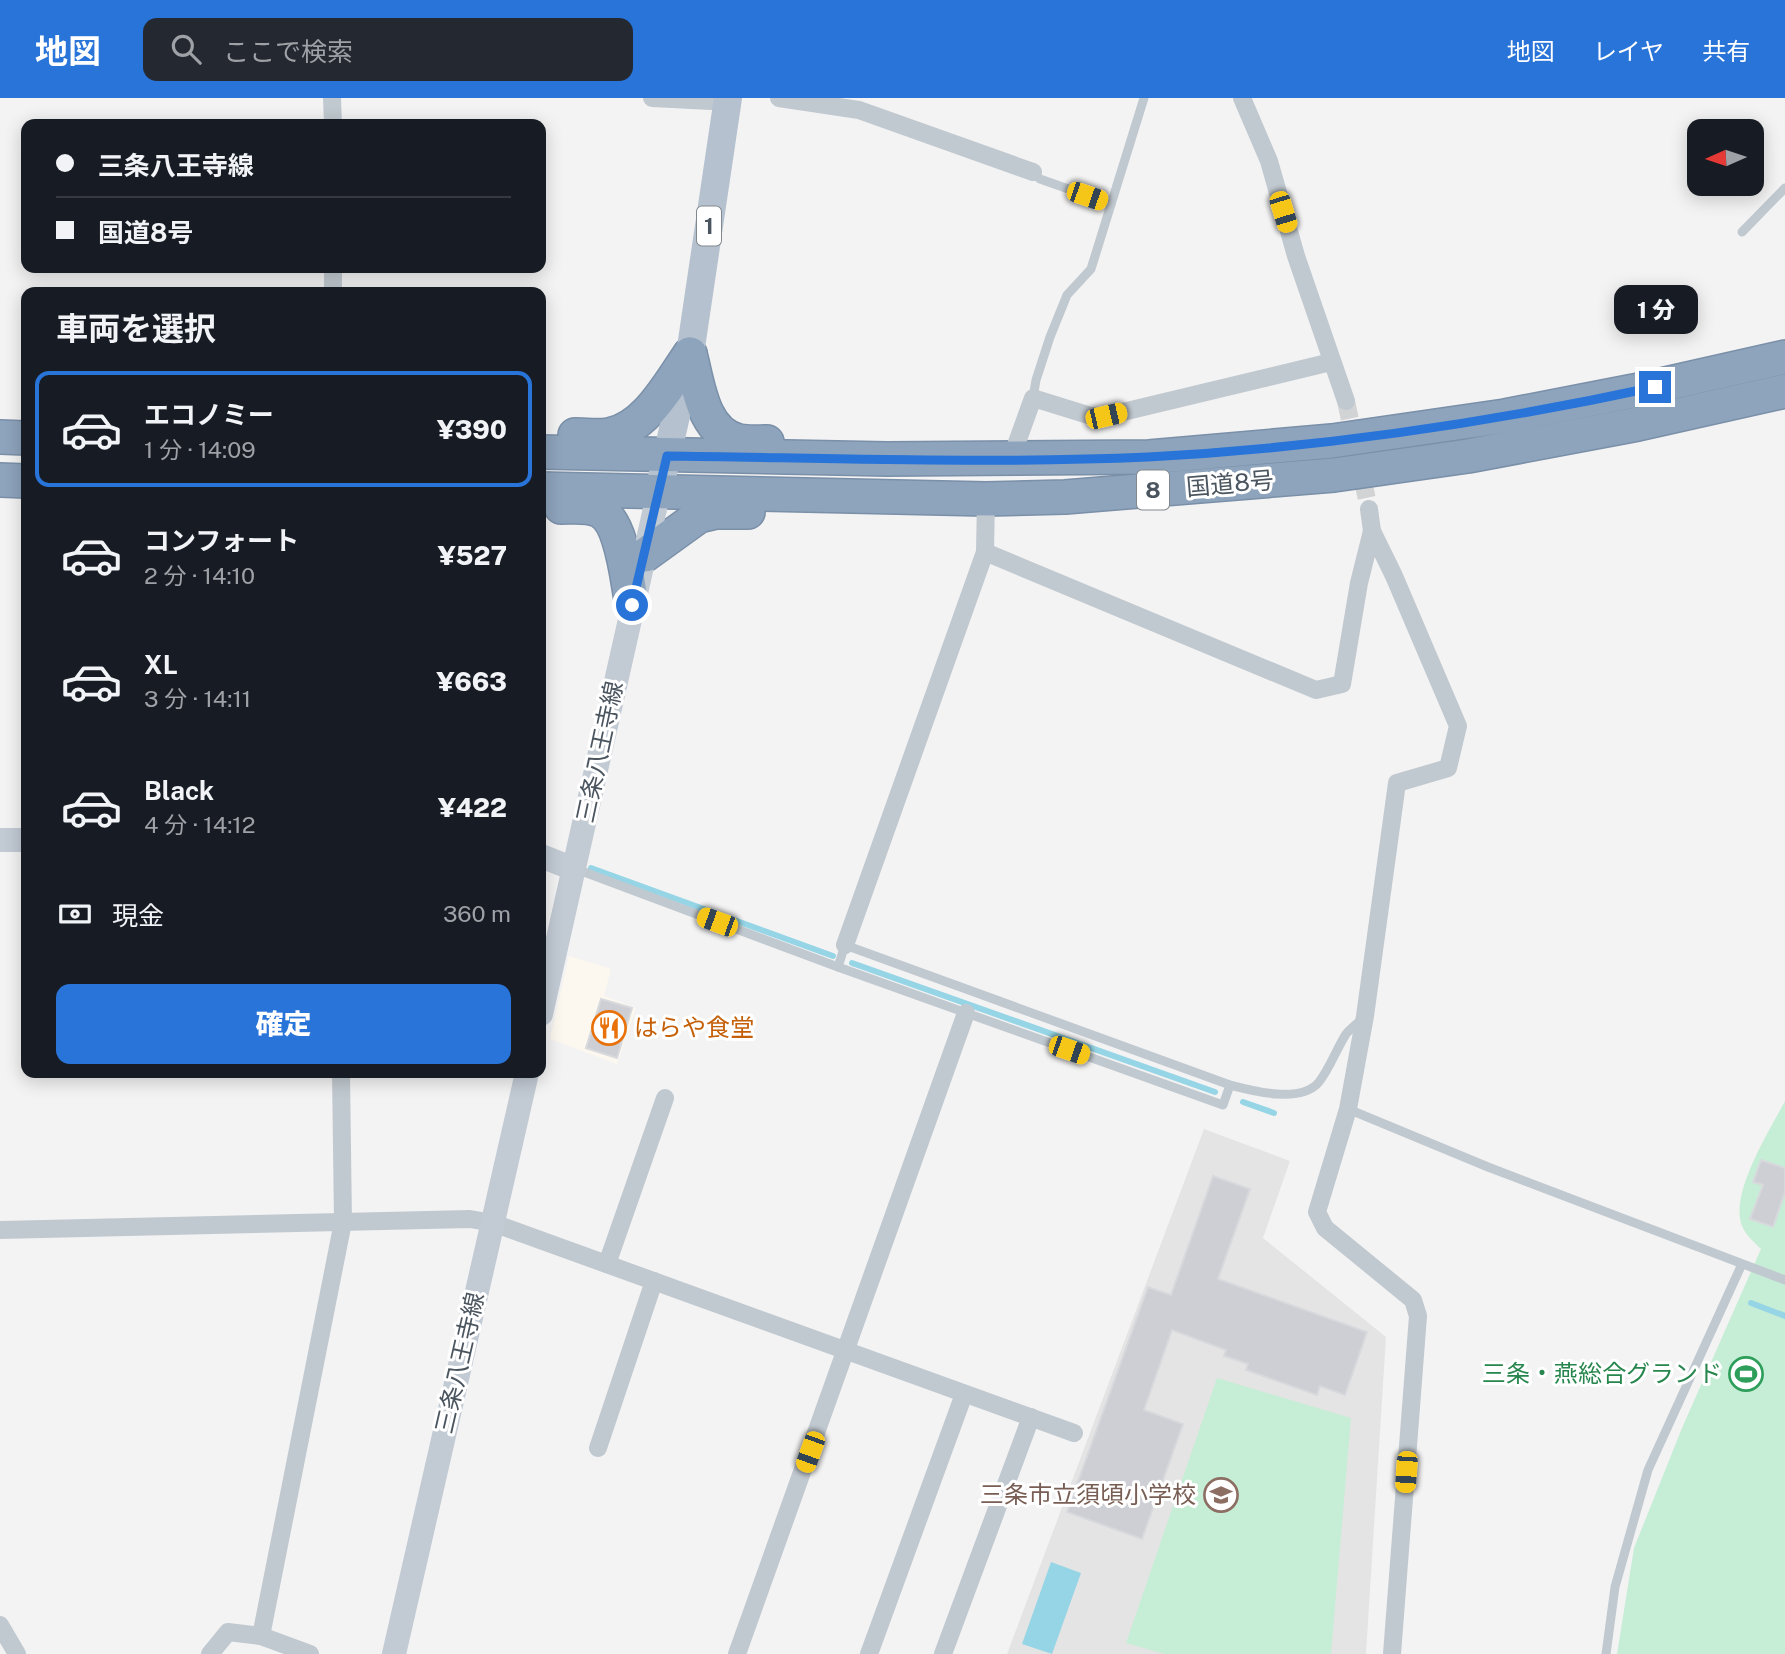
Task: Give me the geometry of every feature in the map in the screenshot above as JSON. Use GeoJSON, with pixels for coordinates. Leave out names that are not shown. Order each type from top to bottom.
{"type":"FeatureCollection","features":[{"type":"Feature","properties":{"kind":"highway"},"geometry":{"type":"LineString","coordinates":[[546,436],[610,435],[638,421],[655,405],[690,354]]}},
{"type":"Feature","properties":{"kind":"highway"},"geometry":{"type":"LineString","coordinates":[[690,354],[700,397],[709,416],[716,427],[730,438],[740,441],[857,443],[887,459]]}},
{"type":"Feature","properties":{"kind":"highway","name":"国道8号"},"geometry":{"type":"LineString","coordinates":[[546,452],[887,459],[1163,456],[1332,440],[1453,424],[1567,405],[1785,357]]}},
{"type":"Feature","properties":{"kind":"highway","name":"国道8号"},"geometry":{"type":"LineString","coordinates":[[546,489],[986,499],[1065,498],[1309,477],[1468,456],[1638,424],[1785,391]]}},
{"type":"Feature","properties":{"kind":"highway"},"geometry":{"type":"LineString","coordinates":[[0,437],[21,438]]}},
{"type":"Feature","properties":{"kind":"highway"},"geometry":{"type":"LineString","coordinates":[[0,480],[21,481]]}},
{"type":"Feature","properties":{"kind":"highway"},"geometry":{"type":"LineString","coordinates":[[645,555],[699,516],[716,512],[811,512],[836,495]]}},
{"type":"Feature","properties":{"kind":"highway"},"geometry":{"type":"LineString","coordinates":[[546,507],[601,511],[622,547],[632,605]]}},
{"type":"Feature","properties":{"kind":"main road","name":"1"},"geometry":{"type":"LineString","coordinates":[[659,491],[690,354],[728,98]]}},
{"type":"Feature","properties":{"kind":"main road","name":"三条八王寺線"},"geometry":{"type":"LineString","coordinates":[[546,992],[659,491]]}},
{"type":"Feature","properties":{"kind":"main road"},"geometry":{"type":"LineString","coordinates":[[0,840],[21,840]]}},
{"type":"Feature","properties":{"kind":"main road"},"geometry":{"type":"LineString","coordinates":[[546,858],[574,869]]}},
{"type":"Feature","properties":{"kind":"main road","name":"三条八王寺線"},"geometry":{"type":"LineString","coordinates":[[394,1654],[526,1078]]}},
{"type":"Feature","properties":{"kind":"street"},"geometry":{"type":"LineString","coordinates":[[332,98],[332,119]]}},
{"type":"Feature","properties":{"kind":"street"},"geometry":{"type":"LineString","coordinates":[[652,98],[711,101],[716,98]]}},
{"type":"Feature","properties":{"kind":"street"},"geometry":{"type":"LineString","coordinates":[[779,98],[859,110],[1033,172]]}},
{"type":"Feature","properties":{"kind":"street"},"geometry":{"type":"LineString","coordinates":[[1242,98],[1269,161],[1296,256],[1346,401]]}},
{"type":"Feature","properties":{"kind":"street"},"geometry":{"type":"LineString","coordinates":[[1011,459],[1032,398],[1091,416],[1106,416],[1331,362]]}},
{"type":"Feature","properties":{"kind":"street"},"geometry":{"type":"LineString","coordinates":[[845,945],[985,552],[986,499]]}},
{"type":"Feature","properties":{"kind":"street"},"geometry":{"type":"LineString","coordinates":[[1369,509],[1372,531],[1458,726],[1448,768],[1396,783],[1365,1016],[1348,1109],[1317,1212],[1325,1228],[1413,1300],[1418,1316],[1392,1654]]}},
{"type":"Feature","properties":{"kind":"street"},"geometry":{"type":"LineString","coordinates":[[985,552],[1316,690],[1342,684],[1359,583],[1372,531]]}},
{"type":"Feature","properties":{"kind":"street"},"geometry":{"type":"LineString","coordinates":[[737,1654],[966,1013]]}},
{"type":"Feature","properties":{"kind":"street"},"geometry":{"type":"LineString","coordinates":[[261,1636],[343,1222],[341,1078]]}},
{"type":"Feature","properties":{"kind":"street"},"geometry":{"type":"LineString","coordinates":[[607,1264],[664,1098]]}},
{"type":"Feature","properties":{"kind":"street"},"geometry":{"type":"LineString","coordinates":[[0,1230],[470,1219],[493,1223],[1074,1433]]}},
{"type":"Feature","properties":{"kind":"street"},"geometry":{"type":"LineString","coordinates":[[598,1448],[654,1281]]}},
{"type":"Feature","properties":{"kind":"street"},"geometry":{"type":"LineString","coordinates":[[869,1654],[964,1394]]}},
{"type":"Feature","properties":{"kind":"street"},"geometry":{"type":"LineString","coordinates":[[943,1654],[1031,1418]]}},
{"type":"Feature","properties":{"kind":"street"},"geometry":{"type":"LineString","coordinates":[[0,1625],[17,1654]]}},
{"type":"Feature","properties":{"kind":"street"},"geometry":{"type":"LineString","coordinates":[[211,1654],[228,1632],[261,1636],[310,1654]]}},
{"type":"Feature","properties":{"kind":"lane"},"geometry":{"type":"LineString","coordinates":[[1032,398],[1050,337],[1067,295],[1091,269],[1144,98]]}},
{"type":"Feature","properties":{"kind":"lane"},"geometry":{"type":"LineString","coordinates":[[1033,172],[1040,180],[1111,204]]}},
{"type":"Feature","properties":{"kind":"lane"},"geometry":{"type":"LineString","coordinates":[[1742,232],[1785,188]]}},
{"type":"Feature","properties":{"kind":"lane"},"geometry":{"type":"LineString","coordinates":[[574,869],[838,968],[1223,1105],[1230,1085]]}},
{"type":"Feature","properties":{"kind":"lane"},"geometry":{"type":"LineString","coordinates":[[838,968],[845,945],[1230,1085],[1251,1091],[1281,1094],[1308,1092],[1318,1083],[1347,1033],[1365,1016]]}},
{"type":"Feature","properties":{"kind":"lane"},"geometry":{"type":"LineString","coordinates":[[1348,1109],[1488,1167],[1785,1280]]}},
{"type":"Feature","properties":{"kind":"lane"},"geometry":{"type":"LineString","coordinates":[[1606,1654],[1615,1587],[1648,1471],[1742,1264]]}},
{"type":"Feature","properties":{"kind":"shaded area"},"geometry":{"type":"Polygon","coordinates":[[[569,956],[611,969],[604,996],[636,1008],[617,1064],[550,1039],[569,956]]]}},
{"type":"Feature","properties":{"kind":"shaded area","name":"三条市立須頃小学校"},"geometry":{"type":"Polygon","coordinates":[[[1204,1129],[1290,1161],[1263,1238],[1386,1337],[1366,1654],[1007,1654],[1204,1129]]]}},
{"type":"Feature","properties":{"kind":"green space","name":"三条・燕総合グランド"},"geometry":{"type":"Polygon","coordinates":[[[1785,1101],[1785,1654],[1617,1654],[1634,1548],[1682,1428],[1761,1249],[1743,1228],[1741,1199],[1752,1164],[1785,1101]]]}},
{"type":"Feature","properties":{"kind":"green space"},"geometry":{"type":"Polygon","coordinates":[[[1217,1378],[1351,1418],[1331,1654],[1165,1654],[1126,1643],[1217,1378]]]}},
{"type":"Feature","properties":{"kind":"water"},"geometry":{"type":"Polygon","coordinates":[[[1051,1562],[1081,1573],[1052,1654],[1022,1644],[1051,1562]]]}},
{"type":"Feature","properties":{"kind":"building","name":"はらや食堂"},"geometry":{"type":"Polygon","coordinates":[[[601,999],[632,1008],[617,1058],[586,1048],[601,999]]]}},
{"type":"Feature","properties":{"kind":"building"},"geometry":{"type":"Polygon","coordinates":[[[1761,1160],[1785,1168],[1785,1192],[1773,1227],[1750,1219],[1763,1185],[1753,1182],[1761,1160]]]}},
{"type":"Feature","properties":{"kind":"building"},"geometry":{"type":"Polygon","coordinates":[[[1213,1176],[1250,1189],[1218,1279],[1367,1332],[1345,1395],[1320,1386],[1317,1395],[1246,1370],[1248,1364],[1224,1356],[1226,1350],[1172,1330],[1144,1410],[1183,1424],[1142,1539],[1067,1512],[1148,1287],[1171,1295],[1213,1176]]]}},
{"type":"Feature","properties":{"kind":"waterway"},"geometry":{"type":"LineString","coordinates":[[591,868],[833,956]]}},
{"type":"Feature","properties":{"kind":"waterway"},"geometry":{"type":"LineString","coordinates":[[852,963],[1215,1092]]}},
{"type":"Feature","properties":{"kind":"waterway"},"geometry":{"type":"LineString","coordinates":[[1243,1102],[1274,1113]]}},
{"type":"Feature","properties":{"kind":"waterway"},"geometry":{"type":"LineString","coordinates":[[1751,1303],[1785,1316]]}},
{"type":"Feature","properties":{"kind":"tunnel"},"geometry":{"type":"LineString","coordinates":[[1346,401],[1369,509]]}},
{"type":"Feature","properties":{"kind":"place","name":"はらや食堂"},"geometry":{"type":"Point","coordinates":[609,1028]}},
{"type":"Feature","properties":{"kind":"place","name":"三条・燕総合グランド"},"geometry":{"type":"Point","coordinates":[1746,1374]}},
{"type":"Feature","properties":{"kind":"place","name":"三条市立須頃小学校"},"geometry":{"type":"Point","coordinates":[1221,1495]}},
{"type":"Feature","properties":{"kind":"route"},"geometry":{"type":"LineString","coordinates":[[632,605],[667,456],[859,459],[1149,457],[1332,440],[1453,424],[1655,387]]}}]}
